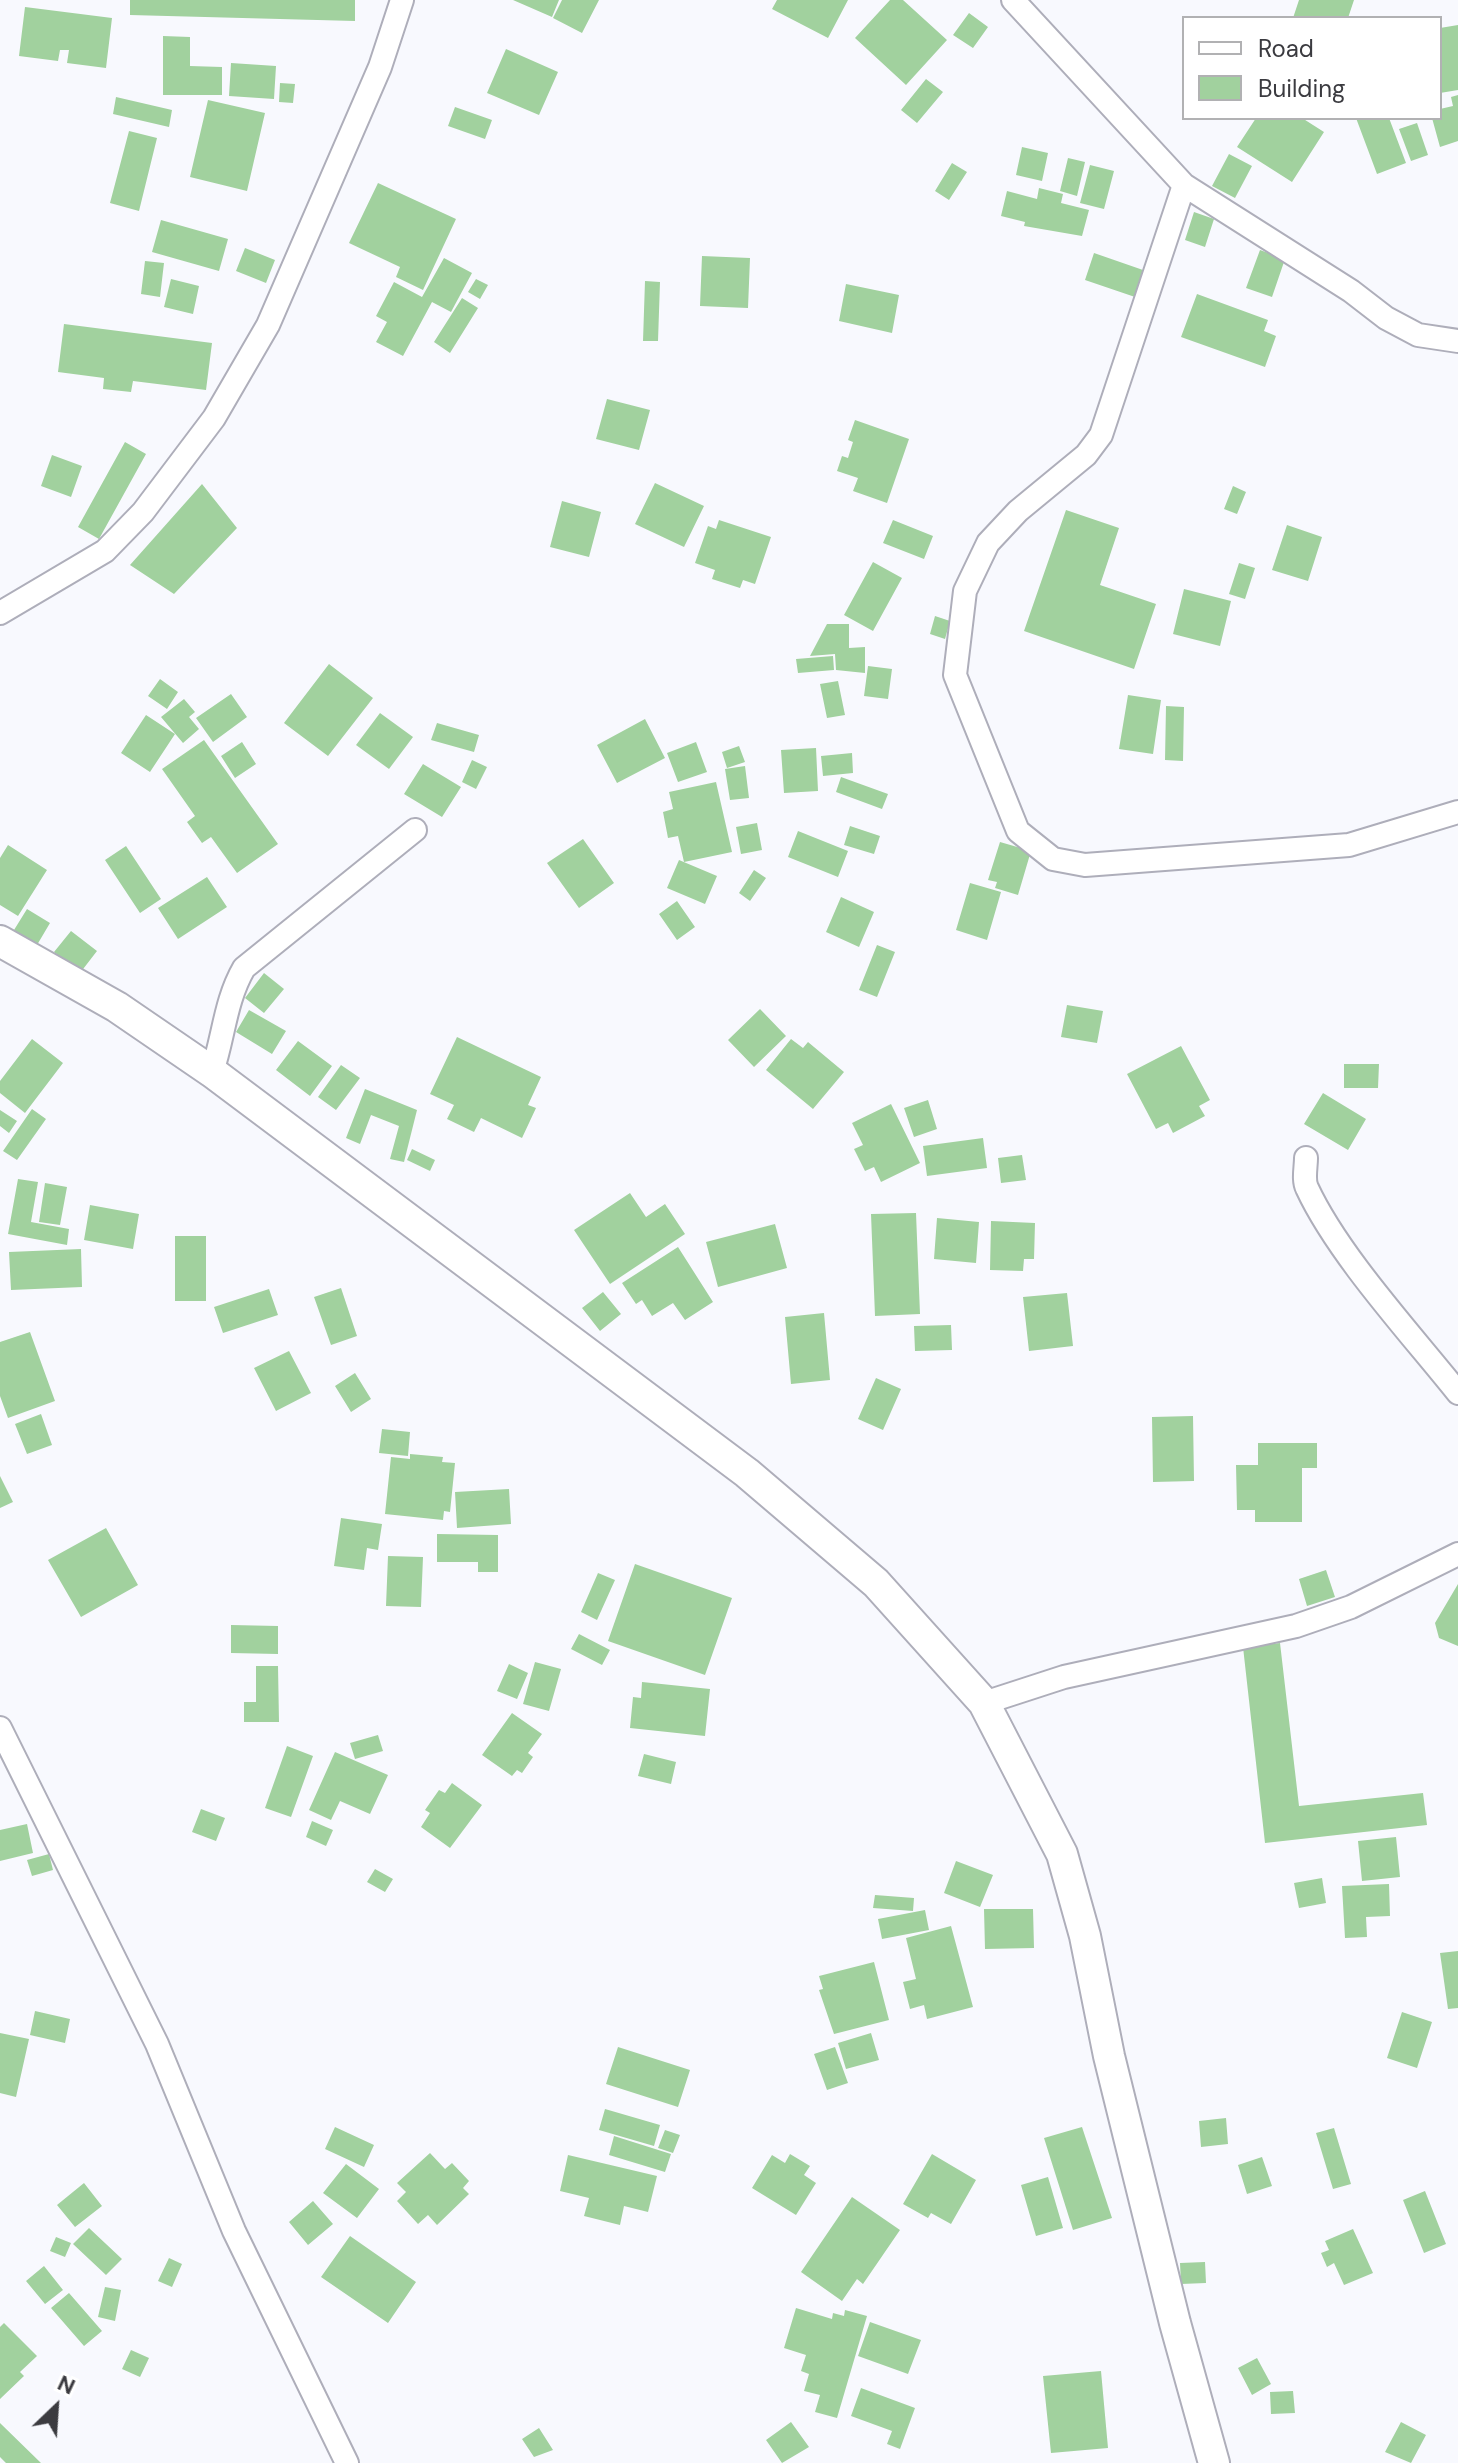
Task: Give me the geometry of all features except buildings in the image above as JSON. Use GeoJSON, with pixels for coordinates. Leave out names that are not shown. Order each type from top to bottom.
{"type":"FeatureCollection","features":[{"type":"Feature","properties":{"kind":"main road"},"geometry":{"type":"LineString","coordinates":[[0,941],[117,1007],[212,1072],[747,1473],[876,1583],[984,1703],[1062,1854],[1085,1936],[1109,2056],[1175,2323],[1214,2463]]}},
{"type":"Feature","properties":{"kind":"street"},"geometry":{"type":"LineString","coordinates":[[0,613],[105,551],[143,512],[214,418],[268,325],[380,67],[402,0]]}},
{"type":"Feature","properties":{"kind":"street"},"geometry":{"type":"LineString","coordinates":[[1013,0],[1184,185],[1351,291],[1386,318],[1418,335],[1458,341]]}},
{"type":"Feature","properties":{"kind":"street"},"geometry":{"type":"LineString","coordinates":[[1184,185],[1101,435],[1086,455],[1018,511],[988,543],[965,591],[955,675],[1018,831],[1053,859],[1085,865],[1349,845],[1458,812]]}},
{"type":"Feature","properties":{"kind":"street"},"geometry":{"type":"LineString","coordinates":[[212,1072],[221,1047],[229,993],[244,968],[415,830]]}},
{"type":"Feature","properties":{"kind":"street"},"geometry":{"type":"LineString","coordinates":[[1306,1158],[1305,1185],[1322,1213],[1355,1263],[1458,1393]]}},
{"type":"Feature","properties":{"kind":"street"},"geometry":{"type":"LineString","coordinates":[[984,1703],[1064,1677],[1296,1626],[1351,1607],[1458,1554]]}},
{"type":"Feature","properties":{"kind":"street"},"geometry":{"type":"LineString","coordinates":[[0,1728],[5,1752],[157,2044],[234,2231],[347,2463]]}}]}
